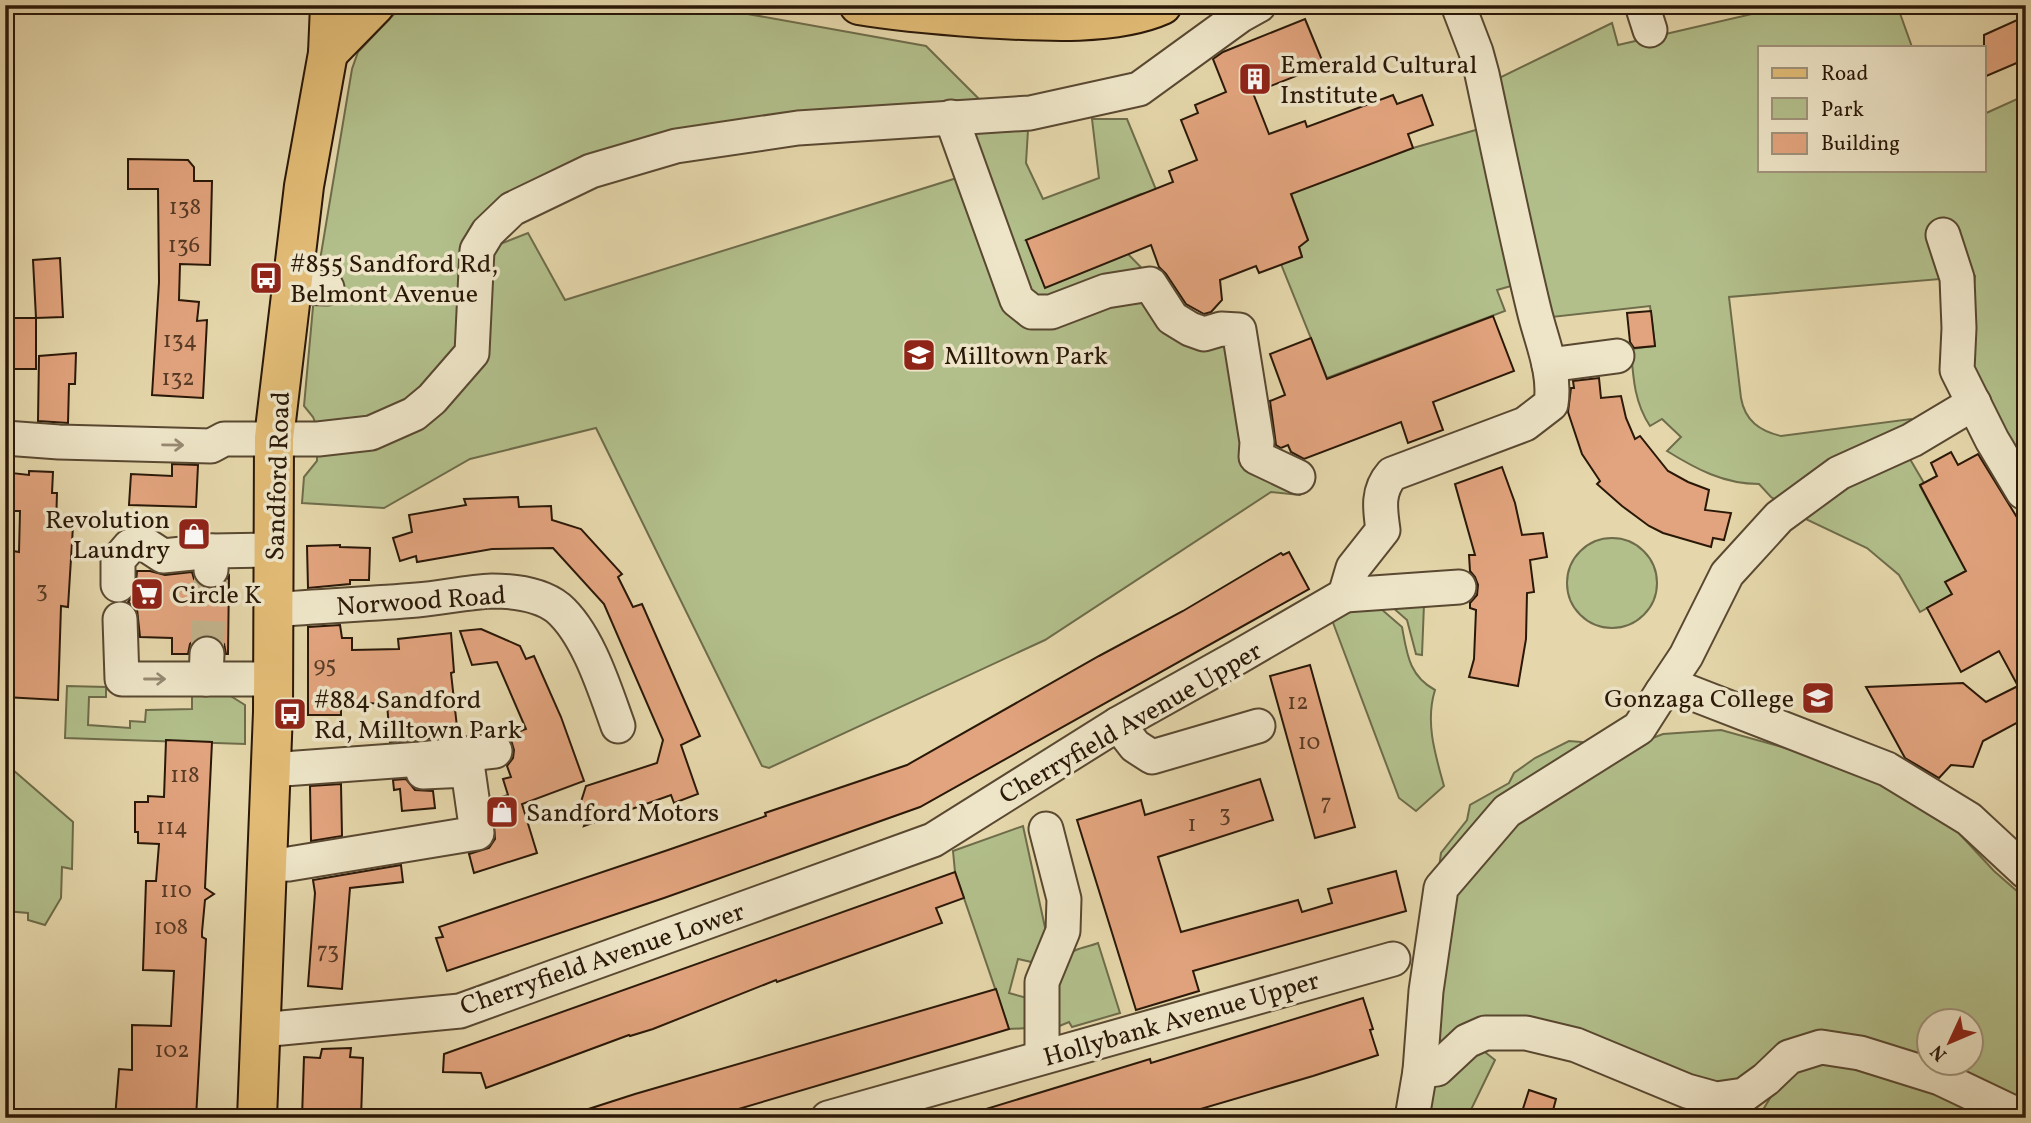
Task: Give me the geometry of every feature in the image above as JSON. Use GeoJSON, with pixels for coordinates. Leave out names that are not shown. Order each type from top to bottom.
{"type":"FeatureCollection","features":[{"type":"Feature","properties":{"kind":"main road","name":"Sandford Road"},"geometry":{"type":"LineString","coordinates":[[257,1118],[270,770],[274,438],[309,288],[304,186],[328,53],[330,5]]}},
{"type":"Feature","properties":{"kind":"main road"},"geometry":{"type":"LineString","coordinates":[[328,53],[375,5]]}},
{"type":"Feature","properties":{"kind":"main road"},"geometry":{"type":"LineString","coordinates":[[880,7],[1048,22],[1108,18],[1162,5]]}},
{"type":"Feature","properties":{"kind":"street"},"geometry":{"type":"LineString","coordinates":[[5,438],[211,446],[224,439],[318,439],[371,433],[414,414],[432,399],[472,353],[477,250],[488,232],[512,209],[580,176],[677,146],[798,128],[1030,113],[1139,89],[1241,15],[1259,5]]}},
{"type":"Feature","properties":{"kind":"street"},"geometry":{"type":"LineString","coordinates":[[1336,601],[1353,568],[1383,530],[1380,499],[1392,474],[1525,424],[1551,404],[1553,391],[1549,365],[1534,310],[1476,52],[1458,5]]}},
{"type":"Feature","properties":{"kind":"street"},"geometry":{"type":"LineString","coordinates":[[951,117],[1017,300],[1032,312],[1051,312],[1106,291],[1150,284],[1172,318],[1190,330],[1204,334],[1221,329],[1239,330],[1257,442],[1256,457],[1298,477]]}},
{"type":"Feature","properties":{"kind":"street"},"geometry":{"type":"LineString","coordinates":[[1943,235],[1957,278],[1957,369],[1992,440],[2022,492],[2026,490]]}},
{"type":"Feature","properties":{"kind":"street"},"geometry":{"type":"LineString","coordinates":[[1549,365],[1618,356]]}},
{"type":"Feature","properties":{"kind":"street"},"geometry":{"type":"LineString","coordinates":[[1412,1118],[1441,888],[1507,811],[1639,728],[1686,656],[1727,574],[1779,517],[1839,474],[1912,440],[1974,403]]}},
{"type":"Feature","properties":{"kind":"street"},"geometry":{"type":"LineString","coordinates":[[118,585],[118,560],[130,546],[143,542],[163,556],[212,560],[273,550]]}},
{"type":"Feature","properties":{"kind":"street"},"geometry":{"type":"LineString","coordinates":[[1336,601],[1459,587]]}},
{"type":"Feature","properties":{"kind":"street","name":"Norwood Road"},"geometry":{"type":"LineString","coordinates":[[272,610],[492,591],[524,594],[545,600],[559,610],[577,631],[601,681],[618,726]]}},
{"type":"Feature","properties":{"kind":"street","name":"Cherryfield Avenue Upper"},"geometry":{"type":"LineString","coordinates":[[933,840],[1118,724],[1336,601]]}},
{"type":"Feature","properties":{"kind":"street"},"geometry":{"type":"LineString","coordinates":[[120,619],[122,678],[207,666],[272,679]]}},
{"type":"Feature","properties":{"kind":"street"},"geometry":{"type":"LineString","coordinates":[[1662,692],[1676,687],[1887,769],[1969,819],[2026,872]]}},
{"type":"Feature","properties":{"kind":"street"},"geometry":{"type":"LineString","coordinates":[[1118,724],[1135,746],[1152,757],[1258,726]]}},
{"type":"Feature","properties":{"kind":"street"},"geometry":{"type":"LineString","coordinates":[[270,770],[495,751]]}},
{"type":"Feature","properties":{"kind":"street"},"geometry":{"type":"LineString","coordinates":[[266,865],[289,864],[477,834],[468,770],[423,772],[421,759]]}},
{"type":"Feature","properties":{"kind":"street"},"geometry":{"type":"LineString","coordinates":[[1042,1057],[1042,982],[1063,931],[1064,899],[1046,829]]}},
{"type":"Feature","properties":{"kind":"street","name":"Cherryfield Avenue Lower"},"geometry":{"type":"LineString","coordinates":[[261,1030],[460,1011],[933,840]]}},
{"type":"Feature","properties":{"kind":"street","name":"Hollybank Avenue Upper"},"geometry":{"type":"LineString","coordinates":[[828,1118],[1393,959]]}},
{"type":"Feature","properties":{"kind":"street"},"geometry":{"type":"LineString","coordinates":[[1420,1071],[1437,1069],[1467,1041],[1485,1033],[1526,1032],[1576,1045],[1687,1091],[1716,1098],[1744,1095],[1789,1057],[1821,1047],[1860,1053],[1940,1079],[2024,1118]]}},
{"type":"Feature","properties":{"kind":"green space"},"geometry":{"type":"Polygon","coordinates":[[[407,5],[698,5],[926,46],[990,110],[793,122],[488,218],[462,342],[399,414],[317,427],[304,406],[314,296],[352,69],[358,52],[398,10],[407,5]]]}},
{"type":"Feature","properties":{"kind":"green space"},"geometry":{"type":"Polygon","coordinates":[[[1791,5],[1897,5],[1912,46],[1758,46],[1758,172],[1986,172],[1986,113],[2026,95],[2026,474],[1965,369],[1975,276],[1729,297],[1741,398],[1746,413],[1760,428],[1781,436],[1911,419],[1916,432],[1784,505],[1771,497],[1759,484],[1722,478],[1667,451],[1681,437],[1662,419],[1650,426],[1637,398],[1634,379],[1631,349],[1655,346],[1650,306],[1552,317],[1497,79],[1612,23],[1618,45],[1791,5]]]}},
{"type":"Feature","properties":{"kind":"green space"},"geometry":{"type":"Polygon","coordinates":[[[1092,119],[1127,119],[1157,192],[1141,194],[1027,240],[1128,254],[1207,335],[1230,341],[1243,417],[1303,484],[1300,495],[1271,492],[1045,640],[769,768],[762,766],[596,428],[470,459],[384,508],[302,503],[304,477],[317,461],[317,452],[459,388],[490,248],[528,233],[565,300],[976,172],[964,134],[1028,130],[1026,163],[1043,199],[1099,178],[1092,119]]]}},
{"type":"Feature","properties":{"kind":"green space"},"geometry":{"type":"Polygon","coordinates":[[[1479,129],[1511,286],[1497,290],[1505,311],[1327,378],[1281,264],[1302,257],[1299,247],[1308,240],[1290,191],[1308,187],[1413,148],[1479,129]]]}},
{"type":"Feature","properties":{"kind":"green space"},"geometry":{"type":"Polygon","coordinates":[[[1907,454],[1924,483],[1920,486],[1966,571],[1946,582],[1952,594],[1920,612],[1899,575],[1867,548],[1793,513],[1907,454]]]}},
{"type":"Feature","properties":{"kind":"green space"},"geometry":{"type":"Polygon","coordinates":[[[1612,538],[1629,542],[1644,551],[1653,566],[1657,583],[1653,600],[1644,615],[1629,624],[1612,628],[1595,624],[1580,615],[1571,600],[1567,583],[1571,566],[1580,551],[1595,542],[1612,538]]]}},
{"type":"Feature","properties":{"kind":"green space"},"geometry":{"type":"Polygon","coordinates":[[[1442,599],[1443,605],[1424,604],[1422,655],[1416,654],[1407,620],[1391,606],[1442,599]]]}},
{"type":"Feature","properties":{"kind":"green space"},"geometry":{"type":"Polygon","coordinates":[[[1380,608],[1402,627],[1414,671],[1435,690],[1431,726],[1444,786],[1416,811],[1399,798],[1329,612],[1380,608]]]}},
{"type":"Feature","properties":{"kind":"green space"},"geometry":{"type":"Polygon","coordinates":[[[67,686],[106,687],[106,697],[89,697],[88,725],[130,728],[130,721],[145,722],[146,710],[192,709],[192,690],[221,690],[245,705],[245,744],[65,738],[67,686]]]}},
{"type":"Feature","properties":{"kind":"green space"},"geometry":{"type":"Polygon","coordinates":[[[1721,730],[1803,753],[1908,796],[1955,829],[1994,871],[2026,899],[2026,1109],[1936,1078],[1986,1078],[1986,1007],[1916,1007],[1916,1071],[1823,1039],[1711,1093],[1534,1031],[1429,1062],[1432,919],[1441,853],[1467,820],[1470,805],[1509,783],[1514,773],[1535,758],[1569,741],[1594,743],[1606,756],[1663,734],[1721,730]]]}},
{"type":"Feature","properties":{"kind":"green space"},"geometry":{"type":"Polygon","coordinates":[[[5,763],[73,822],[72,869],[62,867],[61,898],[45,925],[28,920],[28,913],[5,911],[5,763]]]}},
{"type":"Feature","properties":{"kind":"green space"},"geometry":{"type":"Polygon","coordinates":[[[1023,826],[1046,932],[1036,963],[1018,959],[1009,993],[1027,998],[1028,1028],[1009,1029],[955,872],[953,851],[1023,826]]]}},
{"type":"Feature","properties":{"kind":"green space"},"geometry":{"type":"Polygon","coordinates":[[[5,930],[13,931],[5,1016],[5,930]]]}},
{"type":"Feature","properties":{"kind":"green space"},"geometry":{"type":"Polygon","coordinates":[[[1098,943],[1120,1013],[1072,1027],[1069,1022],[1057,1027],[1055,984],[1061,964],[1076,950],[1098,943]]]}},
{"type":"Feature","properties":{"kind":"green space"},"geometry":{"type":"Polygon","coordinates":[[[1481,1049],[1495,1060],[1467,1118],[1423,1118],[1430,1075],[1481,1049]]]}},
{"type":"Feature","properties":{"kind":"green space"},"geometry":{"type":"Polygon","coordinates":[[[1842,1061],[1968,1105],[1970,1118],[1758,1118],[1775,1090],[1809,1062],[1842,1061]]]}},
{"type":"Feature","properties":{"kind":"building"},"geometry":{"type":"Polygon","coordinates":[[[2026,16],[2026,59],[1986,76],[1984,35],[2026,16]]]}},
{"type":"Feature","properties":{"kind":"building"},"geometry":{"type":"Polygon","coordinates":[[[1305,19],[1324,65],[1253,93],[1269,134],[1305,121],[1307,127],[1393,95],[1397,104],[1422,95],[1433,125],[1408,134],[1413,148],[1291,194],[1308,240],[1299,247],[1302,257],[1259,273],[1256,266],[1220,280],[1222,300],[1211,312],[1204,314],[1186,304],[1159,267],[1151,245],[1045,288],[1026,240],[1173,182],[1169,171],[1197,160],[1181,120],[1198,113],[1195,105],[1226,92],[1213,59],[1223,52],[1305,19]]]}},
{"type":"Feature","properties":{"kind":"building"},"geometry":{"type":"Polygon","coordinates":[[[128,159],[188,160],[194,167],[194,181],[212,181],[210,265],[180,264],[179,300],[199,302],[197,321],[207,320],[203,398],[152,395],[159,282],[158,189],[128,189],[128,159]]]}},
{"type":"Feature","properties":{"kind":"building"},"geometry":{"type":"Polygon","coordinates":[[[60,258],[63,317],[36,318],[33,260],[60,258]]]}},
{"type":"Feature","properties":{"kind":"building"},"geometry":{"type":"Polygon","coordinates":[[[1651,311],[1655,346],[1634,348],[1630,342],[1627,313],[1651,311]]]}},
{"type":"Feature","properties":{"kind":"building"},"geometry":{"type":"Polygon","coordinates":[[[1493,316],[1514,371],[1433,402],[1443,430],[1408,443],[1401,422],[1304,459],[1291,452],[1288,445],[1281,448],[1276,445],[1270,401],[1285,395],[1270,354],[1311,338],[1327,379],[1493,316]]]}},
{"type":"Feature","properties":{"kind":"building"},"geometry":{"type":"Polygon","coordinates":[[[5,318],[36,318],[36,369],[5,369],[5,318]]]}},
{"type":"Feature","properties":{"kind":"building"},"geometry":{"type":"Polygon","coordinates":[[[76,353],[75,384],[69,384],[68,423],[38,421],[39,356],[76,353]]]}},
{"type":"Feature","properties":{"kind":"building"},"geometry":{"type":"Polygon","coordinates":[[[1599,378],[1601,398],[1621,396],[1635,439],[1640,436],[1668,471],[1709,490],[1705,510],[1731,513],[1724,540],[1713,538],[1711,547],[1663,533],[1622,506],[1597,484],[1600,481],[1582,454],[1568,412],[1571,388],[1574,388],[1573,381],[1599,378]]]}},
{"type":"Feature","properties":{"kind":"building"},"geometry":{"type":"Polygon","coordinates":[[[1951,452],[1958,465],[1978,454],[2026,532],[2026,718],[1983,741],[1973,767],[1951,765],[1939,778],[1905,758],[1866,687],[1963,683],[1986,702],[2018,686],[1999,651],[1961,672],[1927,608],[1952,594],[1945,582],[1966,571],[1920,485],[1937,476],[1931,463],[1951,452]]]}},
{"type":"Feature","properties":{"kind":"building"},"geometry":{"type":"Polygon","coordinates":[[[172,464],[198,465],[196,507],[129,505],[131,474],[172,476],[172,464]]]}},
{"type":"Feature","properties":{"kind":"building"},"geometry":{"type":"Polygon","coordinates":[[[1502,467],[1515,503],[1522,535],[1543,533],[1547,557],[1530,560],[1534,592],[1527,593],[1526,639],[1518,686],[1469,677],[1474,659],[1476,610],[1470,608],[1470,603],[1477,595],[1478,585],[1470,571],[1469,555],[1475,555],[1455,484],[1502,467]]]}},
{"type":"Feature","properties":{"kind":"building"},"geometry":{"type":"Polygon","coordinates":[[[29,471],[53,472],[52,493],[57,493],[56,526],[73,526],[68,607],[61,606],[58,700],[5,697],[5,652],[8,652],[13,551],[19,552],[20,511],[10,511],[12,473],[29,475],[29,471]]]}},
{"type":"Feature","properties":{"kind":"building"},"geometry":{"type":"Polygon","coordinates":[[[518,497],[519,507],[551,506],[552,520],[581,529],[622,574],[618,577],[633,607],[642,604],[700,736],[681,745],[698,794],[674,803],[671,795],[584,826],[591,809],[580,805],[586,786],[657,763],[663,740],[604,604],[553,548],[492,549],[417,562],[416,556],[400,561],[393,538],[412,532],[409,515],[466,505],[464,499],[518,497]]]}},
{"type":"Feature","properties":{"kind":"building"},"geometry":{"type":"Polygon","coordinates":[[[307,546],[370,548],[369,580],[350,580],[350,584],[308,588],[307,546]]]}},
{"type":"Feature","properties":{"kind":"building"},"geometry":{"type":"Polygon","coordinates":[[[1289,552],[1309,589],[920,807],[664,898],[447,971],[436,938],[443,937],[439,927],[668,850],[766,816],[765,813],[907,765],[1183,611],[1281,553],[1283,555],[1289,552]]]}},
{"type":"Feature","properties":{"kind":"building"},"geometry":{"type":"Polygon","coordinates":[[[137,571],[165,575],[192,572],[200,586],[209,589],[220,587],[229,576],[228,654],[218,638],[208,635],[197,637],[190,644],[188,654],[172,654],[172,638],[140,637],[137,609],[128,602],[135,594],[137,571]]]}},
{"type":"Feature","properties":{"kind":"building"},"geometry":{"type":"Polygon","coordinates":[[[340,625],[342,638],[352,638],[352,650],[399,649],[398,639],[451,633],[454,672],[451,673],[458,736],[390,742],[387,703],[341,704],[341,715],[308,715],[308,627],[340,625]]]}},
{"type":"Feature","properties":{"kind":"building"},"geometry":{"type":"Polygon","coordinates":[[[481,629],[520,646],[526,659],[534,656],[561,717],[584,781],[522,804],[537,853],[474,873],[469,854],[489,848],[495,839],[492,800],[508,795],[503,779],[511,777],[507,766],[513,758],[514,750],[507,736],[526,729],[497,662],[472,665],[460,631],[481,629]]]}},
{"type":"Feature","properties":{"kind":"building"},"geometry":{"type":"Polygon","coordinates":[[[1310,665],[1355,827],[1315,838],[1270,676],[1310,665]]]}},
{"type":"Feature","properties":{"kind":"building"},"geometry":{"type":"Polygon","coordinates":[[[166,740],[212,742],[205,888],[214,894],[205,900],[202,932],[202,937],[206,939],[196,1118],[115,1118],[119,1069],[132,1070],[132,1025],[171,1026],[174,971],[143,970],[146,881],[156,881],[159,844],[138,843],[138,832],[135,832],[135,802],[148,802],[148,796],[164,797],[166,740]]]}},
{"type":"Feature","properties":{"kind":"building"},"geometry":{"type":"Polygon","coordinates":[[[406,779],[415,790],[433,791],[435,808],[402,811],[400,789],[394,790],[393,780],[406,779]]]}},
{"type":"Feature","properties":{"kind":"building"},"geometry":{"type":"Polygon","coordinates":[[[1260,779],[1273,820],[1158,857],[1181,932],[1298,900],[1302,912],[1332,903],[1328,889],[1396,871],[1406,911],[1193,971],[1199,991],[1136,1010],[1077,820],[1141,800],[1145,815],[1260,779]]]}},
{"type":"Feature","properties":{"kind":"building"},"geometry":{"type":"Polygon","coordinates":[[[341,784],[342,836],[311,841],[310,786],[341,784]]]}},
{"type":"Feature","properties":{"kind":"building"},"geometry":{"type":"Polygon","coordinates":[[[401,865],[403,882],[350,888],[342,989],[308,986],[315,893],[313,880],[401,865]]]}},
{"type":"Feature","properties":{"kind":"building"},"geometry":{"type":"Polygon","coordinates":[[[955,872],[964,898],[936,908],[942,923],[777,982],[776,980],[653,1029],[629,1035],[486,1088],[481,1073],[443,1072],[444,1054],[955,872]]]}},
{"type":"Feature","properties":{"kind":"building"},"geometry":{"type":"Polygon","coordinates":[[[996,989],[1009,1029],[708,1118],[574,1118],[573,1114],[635,1094],[996,989]]]}},
{"type":"Feature","properties":{"kind":"building"},"geometry":{"type":"Polygon","coordinates":[[[1363,998],[1378,1055],[1313,1076],[1170,1118],[973,1118],[973,1113],[1150,1059],[1151,1063],[1363,998]]]}},
{"type":"Feature","properties":{"kind":"building"},"geometry":{"type":"Polygon","coordinates":[[[351,1048],[350,1057],[363,1058],[361,1118],[302,1118],[304,1057],[320,1058],[322,1049],[351,1048]]]}},
{"type":"Feature","properties":{"kind":"building"},"geometry":{"type":"Polygon","coordinates":[[[1529,1090],[1556,1099],[1551,1118],[1520,1118],[1529,1090]]]}},
{"type":"Feature","properties":{"kind":"tunnel"},"geometry":{"type":"LineString","coordinates":[[207,654],[211,570]]}},
{"type":"Feature","properties":{"kind":"place","name":"Emerald Cultural Institute"},"geometry":{"type":"Point","coordinates":[1255,79]}},
{"type":"Feature","properties":{"kind":"place","name":"#855 Sandford Rd, Belmont Avenue"},"geometry":{"type":"Point","coordinates":[266,278]}},
{"type":"Feature","properties":{"kind":"place","name":"Milltown Park"},"geometry":{"type":"Point","coordinates":[919,355]}},
{"type":"Feature","properties":{"kind":"place","name":"Revolution Laundry"},"geometry":{"type":"Point","coordinates":[194,534]}},
{"type":"Feature","properties":{"kind":"place","name":"Circle K"},"geometry":{"type":"Point","coordinates":[147,594]}},
{"type":"Feature","properties":{"kind":"place","name":"Gonzaga College"},"geometry":{"type":"Point","coordinates":[1818,698]}},
{"type":"Feature","properties":{"kind":"place","name":"#884 Sandford Rd, Milltown Park"},"geometry":{"type":"Point","coordinates":[290,714]}},
{"type":"Feature","properties":{"kind":"place","name":"Sandford Motors"},"geometry":{"type":"Point","coordinates":[502,812]}}]}
